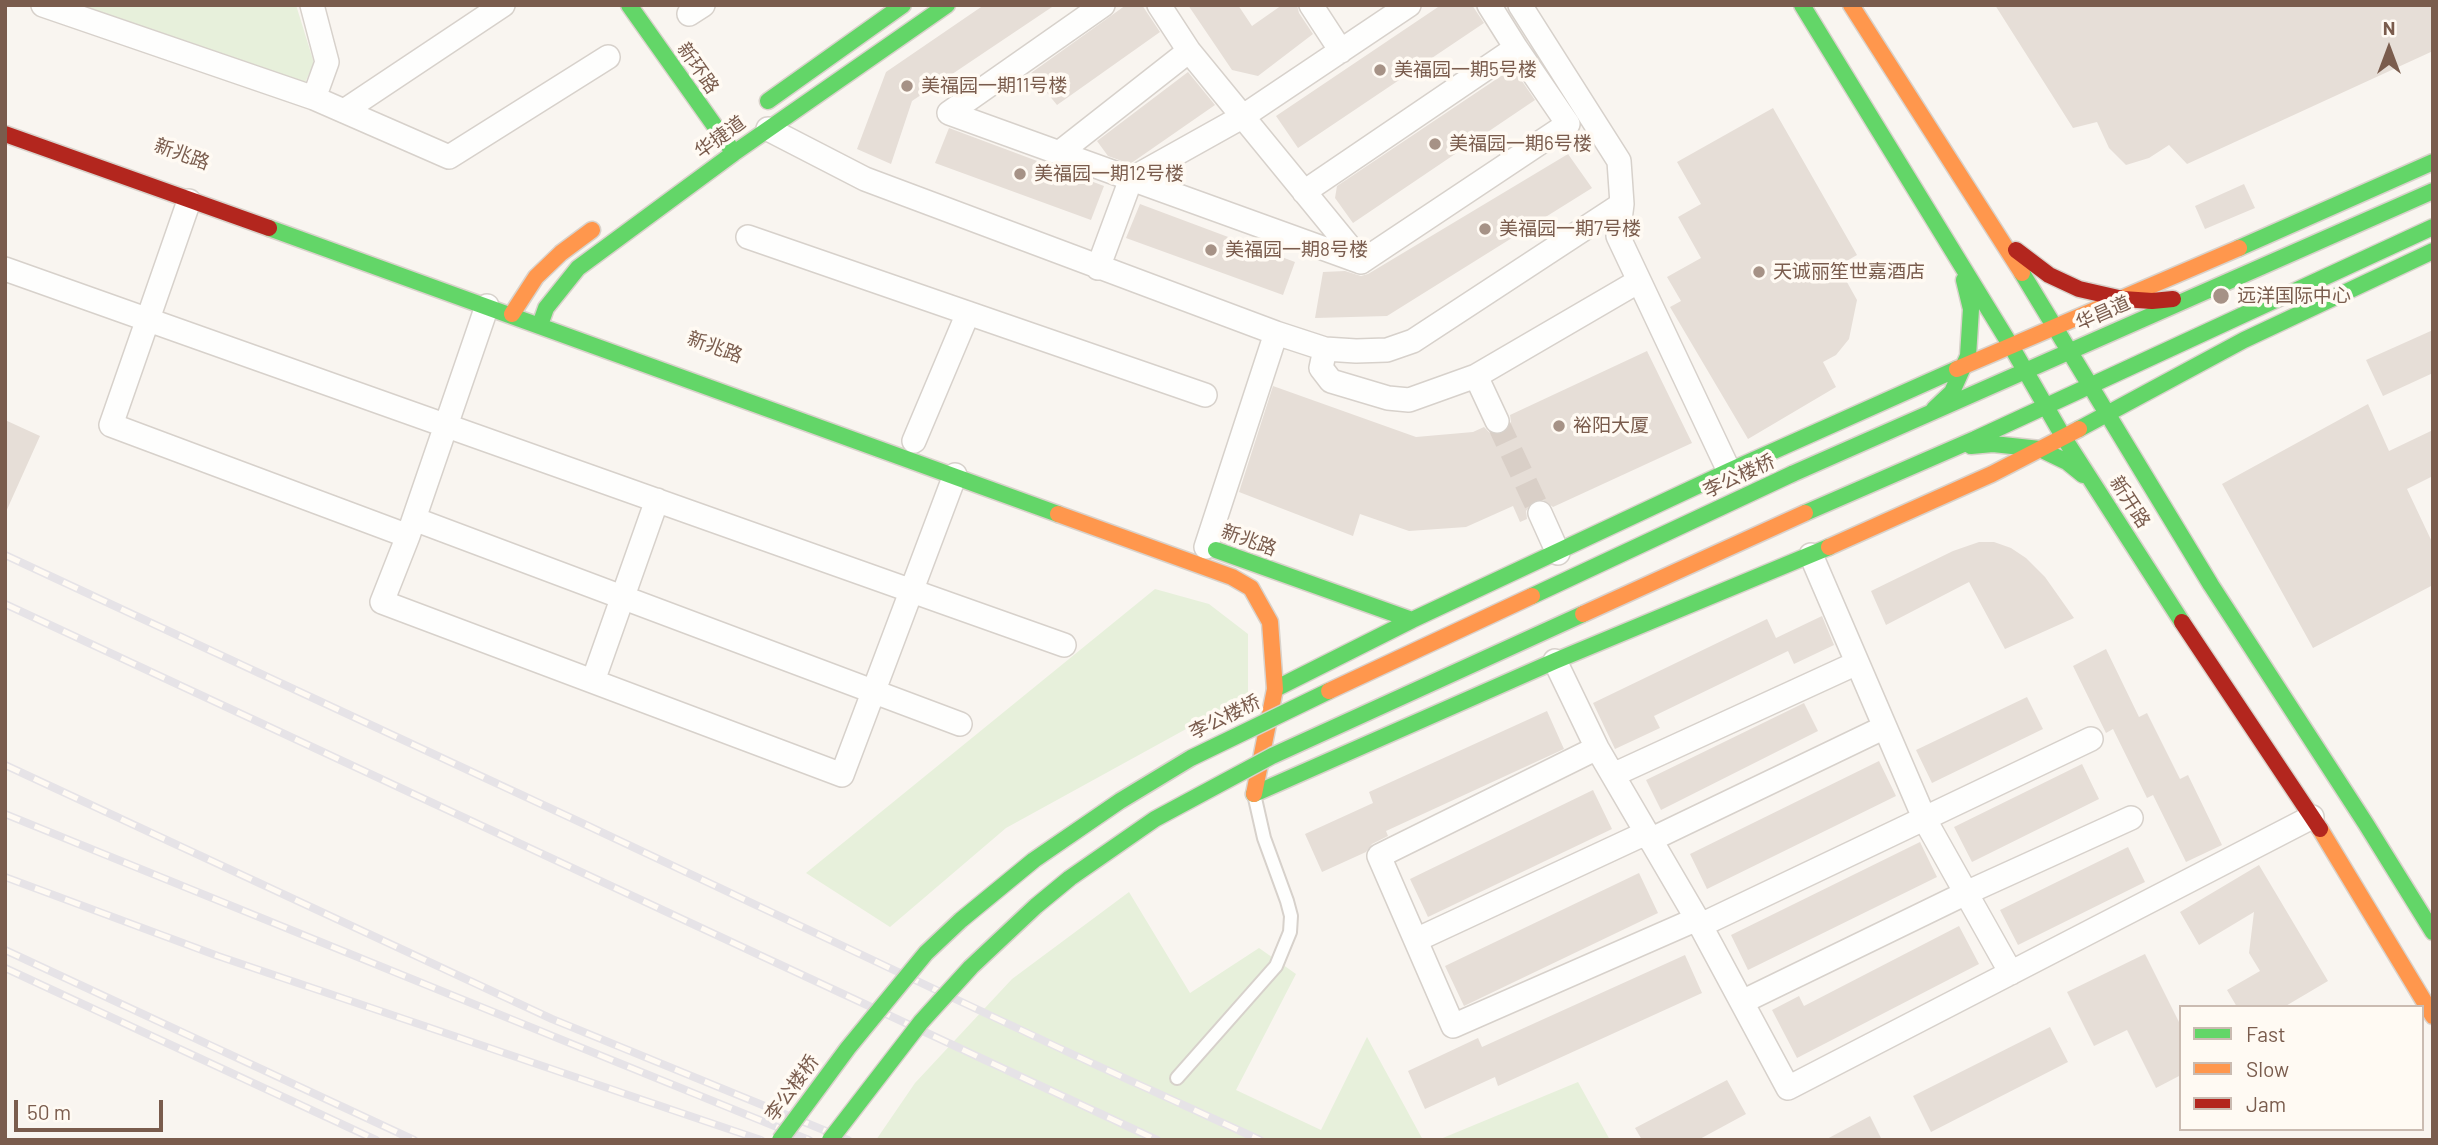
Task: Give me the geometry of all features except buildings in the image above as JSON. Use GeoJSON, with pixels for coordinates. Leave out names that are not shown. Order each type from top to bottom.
{"type":"FeatureCollection","features":[{"type":"Feature","properties":{"kind":"main road","name":"新环路"},"geometry":{"type":"LineString","coordinates":[[629,5],[734,153]]}},
{"type":"Feature","properties":{"kind":"main road","name":"华捷道"},"geometry":{"type":"LineString","coordinates":[[540,325],[553,311],[578,268],[734,153],[760,121],[903,5]]}},
{"type":"Feature","properties":{"kind":"main road","name":"华捷道"},"geometry":{"type":"LineString","coordinates":[[760,121],[947,5]]}},
{"type":"Feature","properties":{"kind":"main road","name":"新开路"},"geometry":{"type":"LineString","coordinates":[[1802,5],[1955,256],[2021,347],[2043,412],[2064,438],[2312,817],[2433,1016]]}},
{"type":"Feature","properties":{"kind":"main road","name":"新开路"},"geometry":{"type":"LineString","coordinates":[[1851,5],[1994,227],[2211,585],[2367,824],[2433,932]]}},
{"type":"Feature","properties":{"kind":"main road","name":"新兆路"},"geometry":{"type":"LineString","coordinates":[[5,134],[512,314],[1232,577],[1251,588],[1270,622],[1275,689],[1254,794]]}},
{"type":"Feature","properties":{"kind":"main road"},"geometry":{"type":"LineString","coordinates":[[1275,689],[1412,620],[1730,471],[1965,365],[2021,347],[2054,328],[2433,162]]}},
{"type":"Feature","properties":{"kind":"main road","name":"华昌道"},"geometry":{"type":"LineString","coordinates":[[1792,474],[1933,410],[2021,347],[2070,351],[2433,191]]}},
{"type":"Feature","properties":{"kind":"main road"},"geometry":{"type":"LineString","coordinates":[[512,314],[514,297],[561,253],[603,222]]}},
{"type":"Feature","properties":{"kind":"main road"},"geometry":{"type":"LineString","coordinates":[[1994,227],[2027,260],[2049,275],[2079,289],[2123,299],[2152,301],[2191,296]]}},
{"type":"Feature","properties":{"kind":"main road"},"geometry":{"type":"LineString","coordinates":[[1994,227],[2014,275],[2019,299]]}},
{"type":"Feature","properties":{"kind":"main road"},"geometry":{"type":"LineString","coordinates":[[830,1140],[920,1022],[971,967],[1061,885],[1155,819],[1272,756],[1805,513],[2043,412],[2091,385],[2433,227]]}},
{"type":"Feature","properties":{"kind":"main road"},"geometry":{"type":"LineString","coordinates":[[1254,794],[1555,661],[1811,555],[1992,474],[2108,415],[2244,340],[2433,251]]}},
{"type":"Feature","properties":{"kind":"main road"},"geometry":{"type":"LineString","coordinates":[[1933,410],[1952,392],[1965,365],[1970,343],[1971,309],[1955,256]]}},
{"type":"Feature","properties":{"kind":"main road"},"geometry":{"type":"LineString","coordinates":[[514,297],[553,311]]}},
{"type":"Feature","properties":{"kind":"main road"},"geometry":{"type":"LineString","coordinates":[[2021,347],[2052,347],[2070,351],[2208,330]]}},
{"type":"Feature","properties":{"kind":"main road"},"geometry":{"type":"LineString","coordinates":[[2021,347],[2005,403],[2043,412],[2082,428],[2119,447],[2143,471]]}},
{"type":"Feature","properties":{"kind":"main road"},"geometry":{"type":"LineString","coordinates":[[1933,410],[1959,406],[1989,411],[1979,428],[1952,449]]}},
{"type":"Feature","properties":{"kind":"main road"},"geometry":{"type":"LineString","coordinates":[[1952,449],[1993,444],[2040,449],[2067,462],[2099,494]]}},
{"type":"Feature","properties":{"kind":"main road","name":"李公楼桥"},"geometry":{"type":"LineString","coordinates":[[780,1140],[848,1048],[926,953],[961,920],[1034,860],[1120,802],[1231,737],[1792,474]]}},
{"type":"Feature","properties":{"kind":"main road","name":"新兆路"},"geometry":{"type":"LineString","coordinates":[[1200,545],[1412,620]]}},
{"type":"Feature","properties":{"kind":"main road"},"geometry":{"type":"LineString","coordinates":[[1412,620],[1448,709]]}},
{"type":"Feature","properties":{"kind":"street"},"geometry":{"type":"LineString","coordinates":[[43,5],[67,9],[314,98],[449,157],[608,57]]}},
{"type":"Feature","properties":{"kind":"street"},"geometry":{"type":"LineString","coordinates":[[312,5],[327,62],[314,98]]}},
{"type":"Feature","properties":{"kind":"street"},"geometry":{"type":"LineString","coordinates":[[344,111],[503,5]]}},
{"type":"Feature","properties":{"kind":"street"},"geometry":{"type":"LineString","coordinates":[[1102,5],[949,114],[1361,262]]}},
{"type":"Feature","properties":{"kind":"street"},"geometry":{"type":"LineString","coordinates":[[1159,5],[1189,51],[1361,262]]}},
{"type":"Feature","properties":{"kind":"street"},"geometry":{"type":"LineString","coordinates":[[1311,5],[1341,51]]}},
{"type":"Feature","properties":{"kind":"street"},"geometry":{"type":"LineString","coordinates":[[1098,268],[1131,179],[1242,117],[1409,5]]}},
{"type":"Feature","properties":{"kind":"street"},"geometry":{"type":"LineString","coordinates":[[1361,262],[1568,124],[1489,5]]}},
{"type":"Feature","properties":{"kind":"street"},"geometry":{"type":"LineString","coordinates":[[1520,5],[1619,161],[1622,204],[1618,236],[1730,471]]}},
{"type":"Feature","properties":{"kind":"street"},"geometry":{"type":"LineString","coordinates":[[1304,192],[1516,48]]}},
{"type":"Feature","properties":{"kind":"street"},"geometry":{"type":"LineString","coordinates":[[1059,153],[1189,51]]}},
{"type":"Feature","properties":{"kind":"street"},"geometry":{"type":"LineString","coordinates":[[760,121],[865,179],[1098,268],[1325,349],[1387,349],[1413,341],[1622,204]]}},
{"type":"Feature","properties":{"kind":"street"},"geometry":{"type":"LineString","coordinates":[[189,201],[111,425],[623,597],[960,723]]}},
{"type":"Feature","properties":{"kind":"street"},"geometry":{"type":"LineString","coordinates":[[748,237],[1205,395]]}},
{"type":"Feature","properties":{"kind":"street"},"geometry":{"type":"LineString","coordinates":[[5,269],[1064,645]]}},
{"type":"Feature","properties":{"kind":"street"},"geometry":{"type":"LineString","coordinates":[[1325,349],[1321,368],[1331,381],[1388,398],[1409,400],[1476,376],[1639,281]]}},
{"type":"Feature","properties":{"kind":"street"},"geometry":{"type":"LineString","coordinates":[[487,306],[411,527],[382,602],[842,775],[955,475]]}},
{"type":"Feature","properties":{"kind":"street"},"geometry":{"type":"LineString","coordinates":[[914,441],[968,313]]}},
{"type":"Feature","properties":{"kind":"street"},"geometry":{"type":"LineString","coordinates":[[1200,545],[1276,333]]}},
{"type":"Feature","properties":{"kind":"street"},"geometry":{"type":"LineString","coordinates":[[1476,376],[1497,421]]}},
{"type":"Feature","properties":{"kind":"street"},"geometry":{"type":"LineString","coordinates":[[593,681],[657,500]]}},
{"type":"Feature","properties":{"kind":"street"},"geometry":{"type":"LineString","coordinates":[[1540,513],[1558,553]]}},
{"type":"Feature","properties":{"kind":"street"},"geometry":{"type":"LineString","coordinates":[[1811,555],[1925,820],[2011,973]]}},
{"type":"Feature","properties":{"kind":"street"},"geometry":{"type":"LineString","coordinates":[[1555,661],[1597,748],[1699,922],[1788,1088],[2312,817]]}},
{"type":"Feature","properties":{"kind":"street"},"geometry":{"type":"LineString","coordinates":[[1612,775],[1857,663]]}},
{"type":"Feature","properties":{"kind":"street"},"geometry":{"type":"LineString","coordinates":[[1416,940],[1885,727]]}},
{"type":"Feature","properties":{"kind":"street"},"geometry":{"type":"LineString","coordinates":[[1597,748],[1379,856],[1454,1026],[1699,922],[1925,820],[2091,739]]}},
{"type":"Feature","properties":{"kind":"street"},"geometry":{"type":"LineString","coordinates":[[1742,1002],[1966,893],[2131,818]]}},
{"type":"Feature","properties":{"kind":"lane"},"geometry":{"type":"LineString","coordinates":[[1177,1078],[1276,965],[1290,932],[1291,916],[1264,838],[1254,794]]}},
{"type":"Feature","properties":{"kind":"green space"},"geometry":{"type":"Polygon","coordinates":[[[74,5],[296,5],[314,63],[298,98],[74,5]]]}},
{"type":"Feature","properties":{"kind":"green space"},"geometry":{"type":"Polygon","coordinates":[[[1155,589],[1209,604],[1248,634],[1248,695],[1006,828],[890,927],[806,873],[1155,589]]]}},
{"type":"Feature","properties":{"kind":"green space"},"geometry":{"type":"Polygon","coordinates":[[[1129,892],[1190,993],[1259,948],[1296,974],[1236,1090],[1321,1130],[1367,1037],[1423,1140],[876,1140],[915,1083],[1012,979],[1129,892]]]}},
{"type":"Feature","properties":{"kind":"green space"},"geometry":{"type":"Polygon","coordinates":[[[1578,1082],[1610,1140],[1438,1140],[1578,1082]]]}},
{"type":"Feature","properties":{"kind":"tunnel"},"geometry":{"type":"LineString","coordinates":[[1497,421],[1540,513]]}},
{"type":"Feature","properties":{"kind":"railway"},"geometry":{"type":"LineString","coordinates":[[5,555],[1260,1140]]}},
{"type":"Feature","properties":{"kind":"railway"},"geometry":{"type":"LineString","coordinates":[[5,604],[1157,1140]]}},
{"type":"Feature","properties":{"kind":"railway"},"geometry":{"type":"LineString","coordinates":[[5,765],[552,1019],[848,1140]]}},
{"type":"Feature","properties":{"kind":"railway"},"geometry":{"type":"LineString","coordinates":[[5,814],[809,1140]]}},
{"type":"Feature","properties":{"kind":"railway"},"geometry":{"type":"LineString","coordinates":[[5,877],[218,956],[761,1140]]}},
{"type":"Feature","properties":{"kind":"railway"},"geometry":{"type":"LineString","coordinates":[[5,950],[414,1140]]}},
{"type":"Feature","properties":{"kind":"railway"},"geometry":{"type":"LineString","coordinates":[[5,968],[376,1140]]}},
{"type":"Feature","properties":{"kind":"traffic: fast"},"geometry":{"type":"LineString","coordinates":[[629,5],[734,153]]}},
{"type":"Feature","properties":{"kind":"traffic: fast"},"geometry":{"type":"LineString","coordinates":[[768,101],[903,5]]}},
{"type":"Feature","properties":{"kind":"traffic: fast"},"geometry":{"type":"LineString","coordinates":[[540,325],[546,308],[578,268],[734,153],[947,5]]}},
{"type":"Feature","properties":{"kind":"traffic: fast"},"geometry":{"type":"LineString","coordinates":[[1802,5],[2011,346],[2064,438],[2182,622]]}},
{"type":"Feature","properties":{"kind":"traffic: fast"},"geometry":{"type":"LineString","coordinates":[[2239,248],[2433,162]]}},
{"type":"Feature","properties":{"kind":"traffic: fast"},"geometry":{"type":"LineString","coordinates":[[1792,474],[2433,191]]}},
{"type":"Feature","properties":{"kind":"traffic: fast"},"geometry":{"type":"LineString","coordinates":[[1805,513],[1975,439],[2433,227]]}},
{"type":"Feature","properties":{"kind":"traffic: fast"},"geometry":{"type":"LineString","coordinates":[[269,228],[1058,514]]}},
{"type":"Feature","properties":{"kind":"traffic: fast"},"geometry":{"type":"LineString","coordinates":[[2079,429],[2244,340],[2433,251]]}},
{"type":"Feature","properties":{"kind":"traffic: fast"},"geometry":{"type":"LineString","coordinates":[[2022,273],[2211,585],[2433,932]]}},
{"type":"Feature","properties":{"kind":"traffic: fast"},"geometry":{"type":"LineString","coordinates":[[1934,409],[1952,392],[1968,356],[1971,309],[1964,280]]}},
{"type":"Feature","properties":{"kind":"traffic: fast"},"geometry":{"type":"LineString","coordinates":[[1275,689],[1412,620],[1729,471],[1957,369]]}},
{"type":"Feature","properties":{"kind":"traffic: fast"},"geometry":{"type":"LineString","coordinates":[[1971,446],[1993,444],[2040,449],[2067,462],[2083,475]]}},
{"type":"Feature","properties":{"kind":"traffic: fast"},"geometry":{"type":"LineString","coordinates":[[1532,596],[1792,474]]}},
{"type":"Feature","properties":{"kind":"traffic: fast"},"geometry":{"type":"LineString","coordinates":[[1254,794],[1555,661],[1829,547]]}},
{"type":"Feature","properties":{"kind":"traffic: fast"},"geometry":{"type":"LineString","coordinates":[[1216,550],[1412,620]]}},
{"type":"Feature","properties":{"kind":"traffic: fast"},"geometry":{"type":"LineString","coordinates":[[830,1140],[921,1022],[971,967],[1070,878],[1155,819],[1272,756],[1583,614]]}},
{"type":"Feature","properties":{"kind":"traffic: fast"},"geometry":{"type":"LineString","coordinates":[[780,1140],[848,1048],[926,953],[961,920],[1034,860],[1120,801],[1191,758],[1329,691]]}},
{"type":"Feature","properties":{"kind":"traffic: slow"},"geometry":{"type":"LineString","coordinates":[[1851,5],[2022,273]]}},
{"type":"Feature","properties":{"kind":"traffic: slow"},"geometry":{"type":"LineString","coordinates":[[512,314],[536,277],[561,253],[592,230]]}},
{"type":"Feature","properties":{"kind":"traffic: slow"},"geometry":{"type":"LineString","coordinates":[[1957,369],[2239,248]]}},
{"type":"Feature","properties":{"kind":"traffic: slow"},"geometry":{"type":"LineString","coordinates":[[1829,547],[1992,474],[2079,429]]}},
{"type":"Feature","properties":{"kind":"traffic: slow"},"geometry":{"type":"LineString","coordinates":[[1583,614],[1805,513]]}},
{"type":"Feature","properties":{"kind":"traffic: slow"},"geometry":{"type":"LineString","coordinates":[[1058,514],[1232,577],[1251,588],[1270,622],[1275,689],[1254,794]]}},
{"type":"Feature","properties":{"kind":"traffic: slow"},"geometry":{"type":"LineString","coordinates":[[1329,691],[1532,596]]}},
{"type":"Feature","properties":{"kind":"traffic: slow"},"geometry":{"type":"LineString","coordinates":[[2320,829],[2433,1016]]}},
{"type":"Feature","properties":{"kind":"traffic: jam"},"geometry":{"type":"LineString","coordinates":[[5,134],[269,228]]}},
{"type":"Feature","properties":{"kind":"traffic: jam"},"geometry":{"type":"LineString","coordinates":[[2016,250],[2049,275],[2079,289],[2123,299],[2173,299]]}},
{"type":"Feature","properties":{"kind":"traffic: jam"},"geometry":{"type":"LineString","coordinates":[[2182,622],[2320,829]]}},
{"type":"Feature","properties":{"kind":"place","name":"美福园一期5号楼"},"geometry":{"type":"Point","coordinates":[1380,70]}},
{"type":"Feature","properties":{"kind":"place","name":"美福园一期11号楼"},"geometry":{"type":"Point","coordinates":[907,86]}},
{"type":"Feature","properties":{"kind":"place","name":"美福园一期6号楼"},"geometry":{"type":"Point","coordinates":[1435,144]}},
{"type":"Feature","properties":{"kind":"place","name":"美福园一期12号楼"},"geometry":{"type":"Point","coordinates":[1020,174]}},
{"type":"Feature","properties":{"kind":"place","name":"美福园一期7号楼"},"geometry":{"type":"Point","coordinates":[1485,229]}},
{"type":"Feature","properties":{"kind":"place","name":"美福园一期8号楼"},"geometry":{"type":"Point","coordinates":[1211,250]}},
{"type":"Feature","properties":{"kind":"place","name":"天诚丽笙世嘉酒店"},"geometry":{"type":"Point","coordinates":[1759,272]}},
{"type":"Feature","properties":{"kind":"place","name":"远洋国际中心"},"geometry":{"type":"Point","coordinates":[2221,296]}},
{"type":"Feature","properties":{"kind":"place","name":"裕阳大厦"},"geometry":{"type":"Point","coordinates":[1559,426]}}]}
